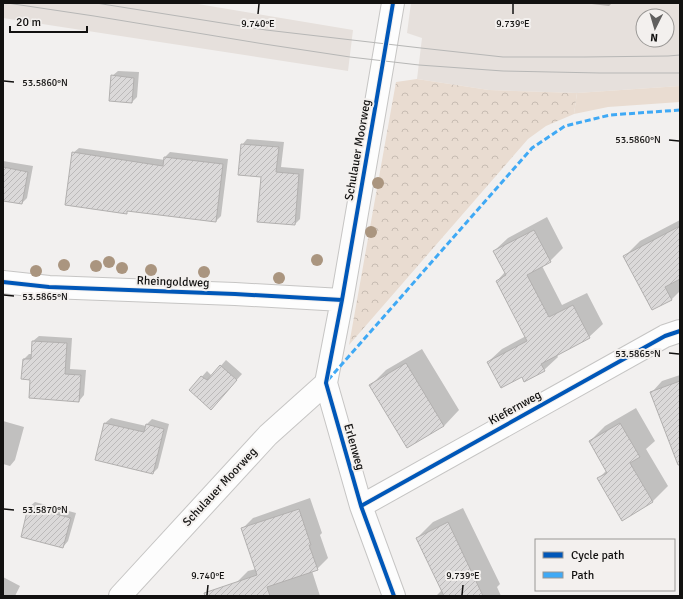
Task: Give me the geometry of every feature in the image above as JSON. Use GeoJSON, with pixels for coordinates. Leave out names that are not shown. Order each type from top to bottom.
{"type":"FeatureCollection","features":[{"type":"Feature","properties":{"kind":"street","name":"Schulauer Moorweg"},"geometry":{"type":"LineString","coordinates":[[342,300],[393,3]]}},
{"type":"Feature","properties":{"kind":"street","name":"Rheingoldweg"},"geometry":{"type":"LineString","coordinates":[[3,282],[49,287],[285,296],[342,300]]}},
{"type":"Feature","properties":{"kind":"street","name":"Erlenweg"},"geometry":{"type":"LineString","coordinates":[[342,300],[326,383],[361,506],[394,596]]}},
{"type":"Feature","properties":{"kind":"street","name":"Kiefernweg"},"geometry":{"type":"LineString","coordinates":[[361,506],[665,336],[680,331]]}},
{"type":"Feature","properties":{"kind":"street","name":"Schulauer Moorweg"},"geometry":{"type":"LineString","coordinates":[[120,596],[268,435],[326,383]]}},
{"type":"Feature","properties":{"kind":"shaded area"},"geometry":{"type":"Polygon","coordinates":[[[3,3],[192,3],[353,30],[348,71],[3,18],[3,3]]]}},
{"type":"Feature","properties":{"kind":"shaded area"},"geometry":{"type":"Polygon","coordinates":[[[411,3],[680,3],[680,86],[577,93],[489,90],[417,79],[422,38],[407,33],[411,3]]]}},
{"type":"Feature","properties":{"kind":"green space"},"geometry":{"type":"Polygon","coordinates":[[[417,79],[489,90],[577,93],[574,114],[546,126],[528,139],[349,345],[396,82],[417,79]]]}},
{"type":"Feature","properties":{"kind":"green space"},"geometry":{"type":"Polygon","coordinates":[[[680,86],[680,102],[608,107],[574,114],[577,93],[680,86]]]}},
{"type":"Feature","properties":{"kind":"building"},"geometry":{"type":"Polygon","coordinates":[[[111,75],[134,78],[132,103],[109,101],[111,75]]]}},
{"type":"Feature","properties":{"kind":"building"},"geometry":{"type":"Polygon","coordinates":[[[241,144],[279,147],[276,172],[299,174],[295,225],[257,222],[261,177],[238,175],[241,144]]]}},
{"type":"Feature","properties":{"kind":"building"},"geometry":{"type":"Polygon","coordinates":[[[72,152],[163,166],[164,157],[223,164],[216,222],[127,211],[127,214],[65,205],[72,152]]]}},
{"type":"Feature","properties":{"kind":"building"},"geometry":{"type":"Polygon","coordinates":[[[3,167],[28,172],[22,204],[3,201],[3,167]]]}},
{"type":"Feature","properties":{"kind":"building"},"geometry":{"type":"Polygon","coordinates":[[[680,226],[680,279],[665,287],[672,300],[652,310],[623,256],[680,226]]]}},
{"type":"Feature","properties":{"kind":"building"},"geometry":{"type":"Polygon","coordinates":[[[534,230],[551,262],[527,275],[549,317],[573,305],[590,338],[541,364],[545,371],[524,382],[522,377],[501,388],[487,362],[527,341],[496,281],[506,275],[493,251],[534,230]]]}},
{"type":"Feature","properties":{"kind":"building"},"geometry":{"type":"Polygon","coordinates":[[[32,341],[67,343],[65,374],[81,375],[79,402],[29,398],[30,380],[21,379],[23,359],[31,359],[32,341]]]}},
{"type":"Feature","properties":{"kind":"building"},"geometry":{"type":"Polygon","coordinates":[[[406,363],[444,426],[407,448],[369,385],[406,363]]]}},
{"type":"Feature","properties":{"kind":"building"},"geometry":{"type":"Polygon","coordinates":[[[220,365],[237,380],[211,410],[189,390],[201,376],[207,380],[220,365]]]}},
{"type":"Feature","properties":{"kind":"building"},"geometry":{"type":"Polygon","coordinates":[[[680,381],[680,465],[678,465],[650,392],[680,381]]]}},
{"type":"Feature","properties":{"kind":"building"},"geometry":{"type":"Polygon","coordinates":[[[104,423],[144,432],[146,424],[164,429],[153,474],[95,460],[104,423]]]}},
{"type":"Feature","properties":{"kind":"building"},"geometry":{"type":"Polygon","coordinates":[[[620,423],[640,457],[630,463],[653,502],[622,521],[597,478],[607,473],[589,441],[620,423]]]}},
{"type":"Feature","properties":{"kind":"building"},"geometry":{"type":"Polygon","coordinates":[[[28,507],[71,518],[63,548],[21,537],[28,507]]]}},
{"type":"Feature","properties":{"kind":"building"},"geometry":{"type":"Polygon","coordinates":[[[299,509],[318,570],[267,587],[270,596],[205,596],[204,593],[257,575],[241,528],[299,509]]]}},
{"type":"Feature","properties":{"kind":"building"},"geometry":{"type":"Polygon","coordinates":[[[448,522],[483,596],[444,596],[416,538],[448,522]]]}},
{"type":"Feature","properties":{"kind":"tram line"},"geometry":{"type":"LineString","coordinates":[[7,3],[350,57],[419,65],[503,71],[680,73]]}},
{"type":"Feature","properties":{"kind":"tram line"},"geometry":{"type":"LineString","coordinates":[[96,3],[266,30],[503,57],[680,55]]}},
{"type":"Feature","properties":{"kind":"marked path"},"geometry":{"type":"LineString","coordinates":[[328,380],[532,148],[565,126],[610,115],[680,110]]}},
{"type":"Feature","properties":{"kind":"cycle path"},"geometry":{"type":"LineString","coordinates":[[393,3],[342,300],[326,383],[361,506],[394,596]]}},
{"type":"Feature","properties":{"kind":"cycle path"},"geometry":{"type":"LineString","coordinates":[[3,282],[49,287],[235,294],[342,300]]}},
{"type":"Feature","properties":{"kind":"cycle path"},"geometry":{"type":"LineString","coordinates":[[361,506],[665,336],[680,331]]}}]}
